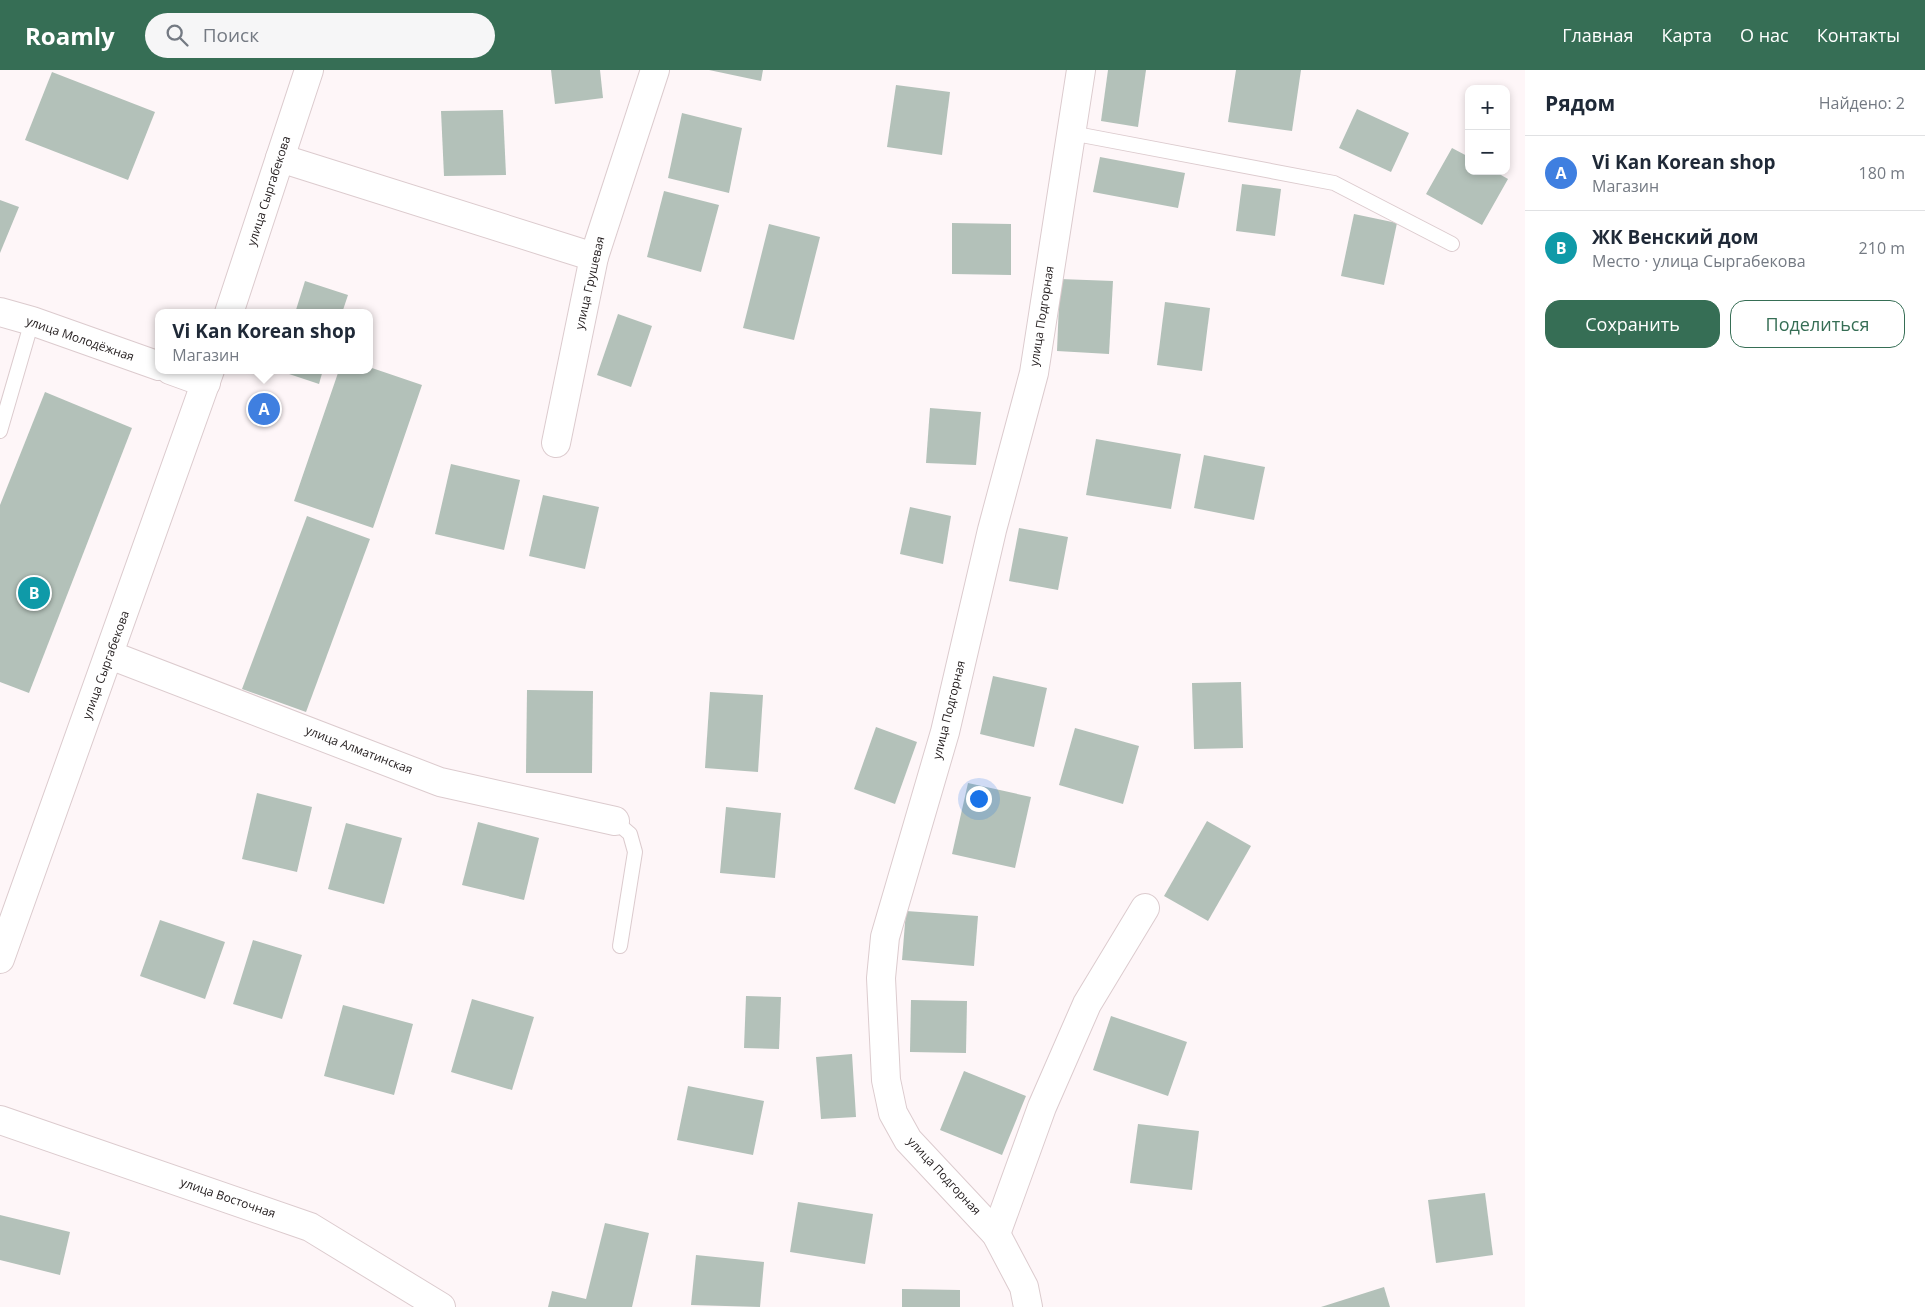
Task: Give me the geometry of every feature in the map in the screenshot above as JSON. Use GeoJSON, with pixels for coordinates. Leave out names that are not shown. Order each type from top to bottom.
{"type":"FeatureCollection","features":[{"type":"Feature","properties":{"kind":"street","name":"улица Сыргабекова"},"geometry":{"type":"LineString","coordinates":[[230,309],[309,70]]}},
{"type":"Feature","properties":{"kind":"street","name":"улица Грушевая"},"geometry":{"type":"LineString","coordinates":[[556,443],[594,257],[655,70]]}},
{"type":"Feature","properties":{"kind":"street","name":"улица Подгорная"},"geometry":{"type":"LineString","coordinates":[[1028,1307],[1024,1287],[996,1234],[908,1140],[893,1113],[886,1080],[880,978],[885,937],[945,732],[992,530],[1034,373],[1080,70]]}},
{"type":"Feature","properties":{"kind":"street"},"geometry":{"type":"LineString","coordinates":[[280,158],[594,257]]}},
{"type":"Feature","properties":{"kind":"street","name":"улица Молодёжная"},"geometry":{"type":"LineString","coordinates":[[0,312],[32,321],[155,365]]}},
{"type":"Feature","properties":{"kind":"street"},"geometry":{"type":"LineString","coordinates":[[192,374],[208,377]]}},
{"type":"Feature","properties":{"kind":"street","name":"улица Сыргабекова"},"geometry":{"type":"LineString","coordinates":[[0,960],[208,377]]}},
{"type":"Feature","properties":{"kind":"street","name":"улица Алматинская"},"geometry":{"type":"LineString","coordinates":[[110,655],[440,782],[615,822]]}},
{"type":"Feature","properties":{"kind":"street"},"geometry":{"type":"LineString","coordinates":[[996,1234],[1042,1107],[1087,1004],[1145,908]]}},
{"type":"Feature","properties":{"kind":"street","name":"улица Восточная"},"geometry":{"type":"LineString","coordinates":[[0,1120],[310,1227],[442,1307]]}},
{"type":"Feature","properties":{"kind":"lane"},"geometry":{"type":"LineString","coordinates":[[1071,133],[1334,183],[1452,244]]}},
{"type":"Feature","properties":{"kind":"lane"},"geometry":{"type":"LineString","coordinates":[[0,431],[32,321]]}},
{"type":"Feature","properties":{"kind":"lane"},"geometry":{"type":"LineString","coordinates":[[615,822],[630,834],[635,852],[620,946]]}},
{"type":"Feature","properties":{"kind":"building"},"geometry":{"type":"Polygon","coordinates":[[[551,70],[600,70],[603,98],[555,104],[551,70]]]}},
{"type":"Feature","properties":{"kind":"building"},"geometry":{"type":"Polygon","coordinates":[[[709,70],[763,70],[761,81],[709,70]]]}},
{"type":"Feature","properties":{"kind":"building"},"geometry":{"type":"Polygon","coordinates":[[[1108,70],[1146,70],[1138,127],[1101,121],[1108,70]]]}},
{"type":"Feature","properties":{"kind":"building"},"geometry":{"type":"Polygon","coordinates":[[[1236,70],[1301,70],[1292,131],[1228,122],[1236,70]]]}},
{"type":"Feature","properties":{"kind":"building"},"geometry":{"type":"Polygon","coordinates":[[[52,72],[155,112],[128,180],[25,140],[52,72]]]}},
{"type":"Feature","properties":{"kind":"building"},"geometry":{"type":"Polygon","coordinates":[[[896,85],[950,92],[942,155],[887,147],[896,85]]]}},
{"type":"Feature","properties":{"kind":"building"},"geometry":{"type":"Polygon","coordinates":[[[1357,109],[1409,133],[1391,172],[1339,148],[1357,109]]]}},
{"type":"Feature","properties":{"kind":"building"},"geometry":{"type":"Polygon","coordinates":[[[503,110],[506,175],[444,176],[441,111],[503,110]]]}},
{"type":"Feature","properties":{"kind":"building"},"geometry":{"type":"Polygon","coordinates":[[[682,113],[742,128],[729,193],[668,178],[682,113]]]}},
{"type":"Feature","properties":{"kind":"building"},"geometry":{"type":"Polygon","coordinates":[[[1452,148],[1465,155],[1465,175],[1501,175],[1508,179],[1482,225],[1426,194],[1452,148]]]}},
{"type":"Feature","properties":{"kind":"building"},"geometry":{"type":"Polygon","coordinates":[[[1100,157],[1185,173],[1178,208],[1093,192],[1100,157]]]}},
{"type":"Feature","properties":{"kind":"building"},"geometry":{"type":"Polygon","coordinates":[[[1242,184],[1281,189],[1275,236],[1236,231],[1242,184]]]}},
{"type":"Feature","properties":{"kind":"building"},"geometry":{"type":"Polygon","coordinates":[[[664,191],[719,205],[701,272],[647,257],[664,191]]]}},
{"type":"Feature","properties":{"kind":"building"},"geometry":{"type":"Polygon","coordinates":[[[0,200],[19,207],[0,253],[0,200]]]}},
{"type":"Feature","properties":{"kind":"building"},"geometry":{"type":"Polygon","coordinates":[[[1354,214],[1397,223],[1384,285],[1341,276],[1354,214]]]}},
{"type":"Feature","properties":{"kind":"building"},"geometry":{"type":"Polygon","coordinates":[[[952,223],[1011,224],[1011,275],[952,274],[952,223]]]}},
{"type":"Feature","properties":{"kind":"building"},"geometry":{"type":"Polygon","coordinates":[[[769,224],[820,237],[794,340],[743,328],[769,224]]]}},
{"type":"Feature","properties":{"kind":"building"},"geometry":{"type":"Polygon","coordinates":[[[1060,279],[1113,281],[1109,354],[1057,351],[1060,279]]]}},
{"type":"Feature","properties":{"kind":"building"},"geometry":{"type":"Polygon","coordinates":[[[305,281],[348,295],[343,309],[296,309],[305,281]]]}},
{"type":"Feature","properties":{"kind":"building"},"geometry":{"type":"Polygon","coordinates":[[[1165,302],[1210,308],[1202,371],[1157,365],[1165,302]]]}},
{"type":"Feature","properties":{"kind":"building"},"geometry":{"type":"Polygon","coordinates":[[[618,314],[652,326],[631,387],[597,375],[618,314]]]}},
{"type":"Feature","properties":{"kind":"building"},"geometry":{"type":"Polygon","coordinates":[[[373,368],[422,385],[373,528],[294,501],[338,374],[373,374],[373,368]]]}},
{"type":"Feature","properties":{"kind":"building"},"geometry":{"type":"Polygon","coordinates":[[[289,374],[322,374],[319,384],[289,374]]]}},
{"type":"Feature","properties":{"kind":"building"},"geometry":{"type":"Polygon","coordinates":[[[45,392],[132,428],[29,693],[0,682],[0,505],[45,392]]]}},
{"type":"Feature","properties":{"kind":"building"},"geometry":{"type":"Polygon","coordinates":[[[930,408],[981,412],[976,465],[926,463],[930,408]]]}},
{"type":"Feature","properties":{"kind":"building"},"geometry":{"type":"Polygon","coordinates":[[[1096,439],[1181,454],[1171,509],[1086,495],[1096,439]]]}},
{"type":"Feature","properties":{"kind":"building"},"geometry":{"type":"Polygon","coordinates":[[[1204,455],[1265,467],[1254,520],[1194,508],[1204,455]]]}},
{"type":"Feature","properties":{"kind":"building"},"geometry":{"type":"Polygon","coordinates":[[[451,464],[520,480],[504,550],[435,534],[451,464]]]}},
{"type":"Feature","properties":{"kind":"building"},"geometry":{"type":"Polygon","coordinates":[[[543,495],[599,507],[585,569],[529,556],[543,495]]]}},
{"type":"Feature","properties":{"kind":"building"},"geometry":{"type":"Polygon","coordinates":[[[910,507],[951,516],[943,564],[900,554],[910,507]]]}},
{"type":"Feature","properties":{"kind":"building"},"geometry":{"type":"Polygon","coordinates":[[[307,516],[370,539],[306,712],[242,689],[307,516]]]}},
{"type":"Feature","properties":{"kind":"building"},"geometry":{"type":"Polygon","coordinates":[[[1019,528],[1068,537],[1058,590],[1009,581],[1019,528]]]}},
{"type":"Feature","properties":{"kind":"building"},"geometry":{"type":"Polygon","coordinates":[[[993,676],[1047,688],[1034,747],[980,734],[993,676]]]}},
{"type":"Feature","properties":{"kind":"building"},"geometry":{"type":"Polygon","coordinates":[[[1241,682],[1243,748],[1194,749],[1192,683],[1241,682]]]}},
{"type":"Feature","properties":{"kind":"building"},"geometry":{"type":"Polygon","coordinates":[[[527,690],[593,691],[592,773],[526,773],[527,690]]]}},
{"type":"Feature","properties":{"kind":"building"},"geometry":{"type":"Polygon","coordinates":[[[710,692],[763,695],[758,772],[705,768],[710,692]]]}},
{"type":"Feature","properties":{"kind":"building"},"geometry":{"type":"Polygon","coordinates":[[[876,727],[917,742],[895,804],[854,789],[876,727]]]}},
{"type":"Feature","properties":{"kind":"building"},"geometry":{"type":"Polygon","coordinates":[[[1075,728],[1139,746],[1123,804],[1059,785],[1075,728]]]}},
{"type":"Feature","properties":{"kind":"building"},"geometry":{"type":"Polygon","coordinates":[[[968,783],[1031,797],[1015,868],[952,854],[968,783]]]}},
{"type":"Feature","properties":{"kind":"building"},"geometry":{"type":"Polygon","coordinates":[[[257,793],[312,807],[297,872],[242,859],[257,793]]]}},
{"type":"Feature","properties":{"kind":"building"},"geometry":{"type":"Polygon","coordinates":[[[726,807],[781,813],[775,878],[720,873],[726,807]]]}},
{"type":"Feature","properties":{"kind":"building"},"geometry":{"type":"Polygon","coordinates":[[[1207,821],[1251,846],[1208,921],[1164,896],[1207,821]]]}},
{"type":"Feature","properties":{"kind":"building"},"geometry":{"type":"Polygon","coordinates":[[[478,822],[539,838],[524,900],[462,885],[478,822]]]}},
{"type":"Feature","properties":{"kind":"building"},"geometry":{"type":"Polygon","coordinates":[[[346,823],[402,838],[384,904],[328,889],[346,823]]]}},
{"type":"Feature","properties":{"kind":"building"},"geometry":{"type":"Polygon","coordinates":[[[906,911],[978,916],[974,966],[902,960],[906,911]]]}},
{"type":"Feature","properties":{"kind":"building"},"geometry":{"type":"Polygon","coordinates":[[[160,920],[225,942],[205,999],[140,976],[160,920]]]}},
{"type":"Feature","properties":{"kind":"building"},"geometry":{"type":"Polygon","coordinates":[[[253,940],[302,955],[282,1019],[233,1004],[253,940]]]}},
{"type":"Feature","properties":{"kind":"building"},"geometry":{"type":"Polygon","coordinates":[[[746,996],[781,997],[779,1049],[744,1048],[746,996]]]}},
{"type":"Feature","properties":{"kind":"building"},"geometry":{"type":"Polygon","coordinates":[[[472,999],[534,1017],[512,1090],[451,1072],[472,999]]]}},
{"type":"Feature","properties":{"kind":"building"},"geometry":{"type":"Polygon","coordinates":[[[911,1000],[967,1001],[966,1053],[910,1052],[911,1000]]]}},
{"type":"Feature","properties":{"kind":"building"},"geometry":{"type":"Polygon","coordinates":[[[343,1005],[413,1024],[394,1095],[324,1076],[343,1005]]]}},
{"type":"Feature","properties":{"kind":"building"},"geometry":{"type":"Polygon","coordinates":[[[1111,1016],[1187,1042],[1168,1096],[1093,1070],[1111,1016]]]}},
{"type":"Feature","properties":{"kind":"building"},"geometry":{"type":"Polygon","coordinates":[[[852,1054],[856,1117],[821,1119],[816,1057],[852,1054]]]}},
{"type":"Feature","properties":{"kind":"building"},"geometry":{"type":"Polygon","coordinates":[[[964,1071],[1026,1096],[1002,1155],[940,1130],[964,1071]]]}},
{"type":"Feature","properties":{"kind":"building"},"geometry":{"type":"Polygon","coordinates":[[[688,1086],[764,1101],[753,1155],[677,1140],[688,1086]]]}},
{"type":"Feature","properties":{"kind":"building"},"geometry":{"type":"Polygon","coordinates":[[[1138,1124],[1199,1131],[1192,1190],[1130,1183],[1138,1124]]]}},
{"type":"Feature","properties":{"kind":"building"},"geometry":{"type":"Polygon","coordinates":[[[1485,1193],[1493,1255],[1436,1263],[1428,1200],[1485,1193]]]}},
{"type":"Feature","properties":{"kind":"building"},"geometry":{"type":"Polygon","coordinates":[[[798,1202],[873,1214],[865,1264],[790,1252],[798,1202]]]}},
{"type":"Feature","properties":{"kind":"building"},"geometry":{"type":"Polygon","coordinates":[[[0,1215],[70,1232],[60,1275],[0,1260],[0,1215]]]}},
{"type":"Feature","properties":{"kind":"building"},"geometry":{"type":"Polygon","coordinates":[[[605,1223],[649,1233],[632,1307],[548,1307],[552,1291],[586,1299],[605,1223]]]}},
{"type":"Feature","properties":{"kind":"building"},"geometry":{"type":"Polygon","coordinates":[[[696,1255],[764,1262],[760,1307],[691,1305],[696,1255]]]}},
{"type":"Feature","properties":{"kind":"building"},"geometry":{"type":"Polygon","coordinates":[[[1384,1287],[1390,1307],[1321,1307],[1384,1287]]]}},
{"type":"Feature","properties":{"kind":"building"},"geometry":{"type":"Polygon","coordinates":[[[902,1289],[960,1290],[960,1307],[902,1307],[902,1289]]]}},
{"type":"Feature","properties":{"kind":"place","name":"Vi Kan Korean shop"},"geometry":{"type":"Point","coordinates":[264,409]}},
{"type":"Feature","properties":{"kind":"place","name":"ЖК Венский дом"},"geometry":{"type":"Point","coordinates":[34,593]}}]}
